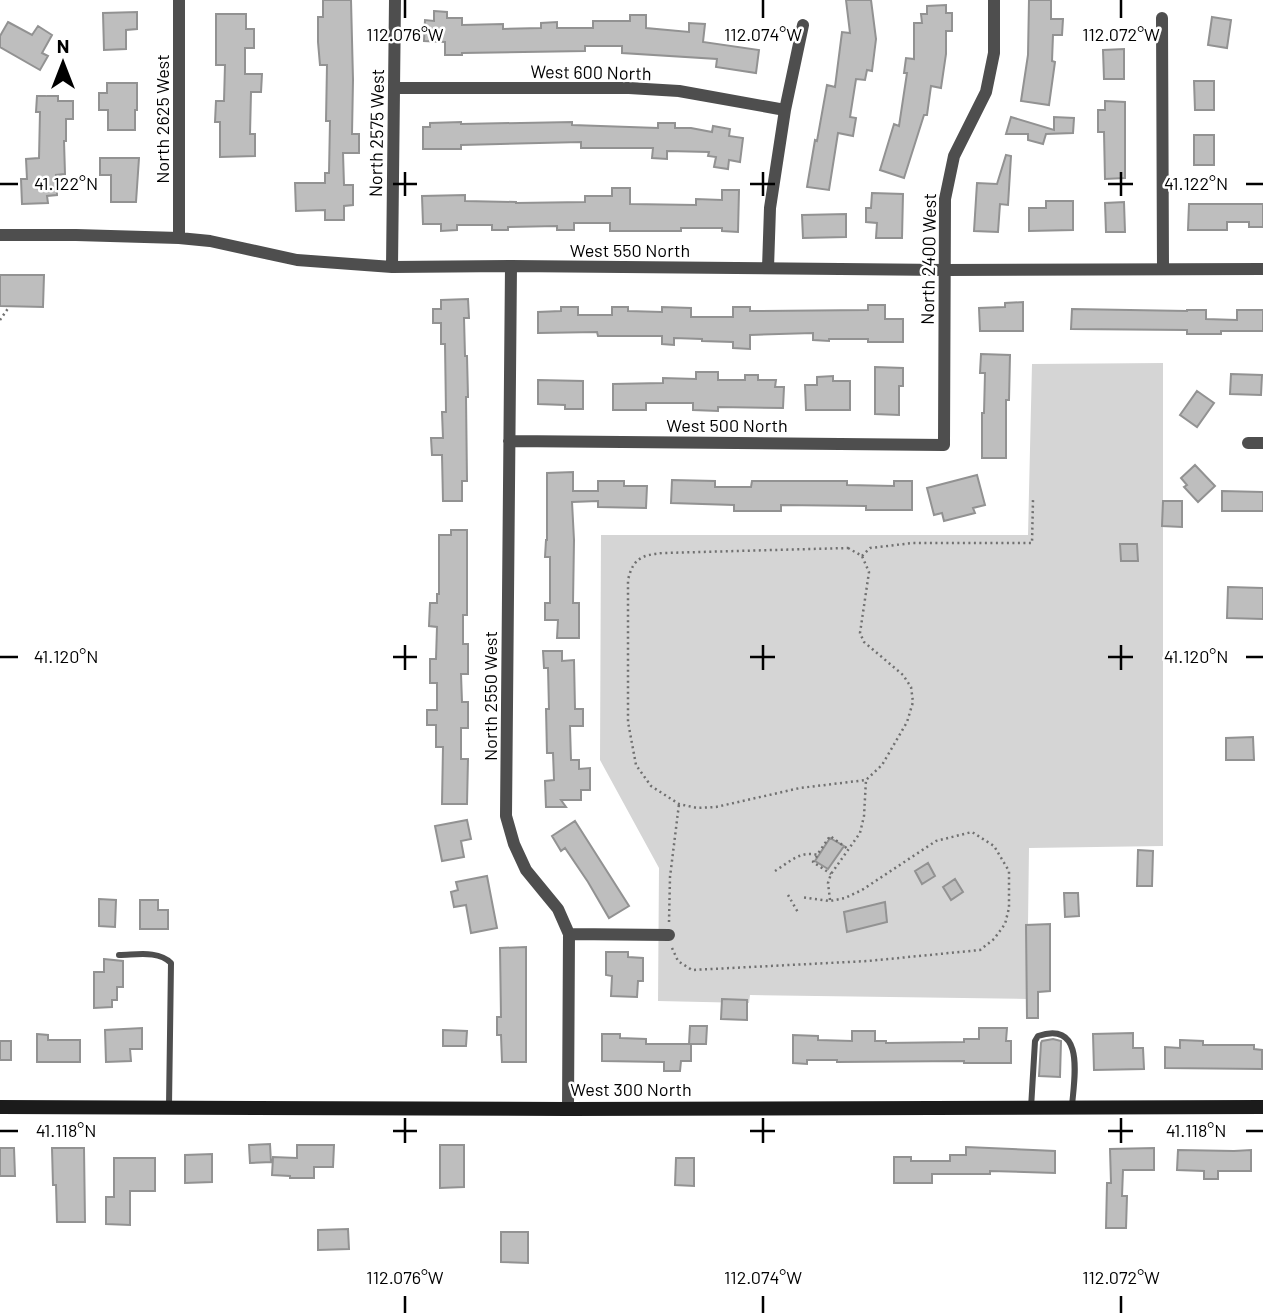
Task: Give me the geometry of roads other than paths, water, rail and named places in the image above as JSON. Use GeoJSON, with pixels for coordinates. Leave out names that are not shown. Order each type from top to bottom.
{"type":"FeatureCollection","features":[{"type":"Feature","properties":{"kind":"main road","name":"West 300 North"},"geometry":{"type":"LineString","coordinates":[[0,1107],[1263,1107]]}},
{"type":"Feature","properties":{"kind":"street","name":"North 2625 West"},"geometry":{"type":"LineString","coordinates":[[178,239],[179,0]]}},
{"type":"Feature","properties":{"kind":"street","name":"North 2575 West"},"geometry":{"type":"LineString","coordinates":[[392,267],[395,0]]}},
{"type":"Feature","properties":{"kind":"street","name":"North 2400 West"},"geometry":{"type":"LineString","coordinates":[[944,445],[945,199],[954,156],[986,92],[993,53],[994,0]]}},
{"type":"Feature","properties":{"kind":"street"},"geometry":{"type":"LineString","coordinates":[[1162,18],[1163,269]]}},
{"type":"Feature","properties":{"kind":"street"},"geometry":{"type":"LineString","coordinates":[[768,268],[770,208],[785,110],[803,25]]}},
{"type":"Feature","properties":{"kind":"street","name":"West 600 North"},"geometry":{"type":"LineString","coordinates":[[395,88],[629,88],[679,91],[785,110]]}},
{"type":"Feature","properties":{"kind":"street","name":"West 550 North"},"geometry":{"type":"LineString","coordinates":[[0,235],[75,235],[210,241],[297,260],[392,267],[1263,269]]}},
{"type":"Feature","properties":{"kind":"street","name":"North 2550 West"},"geometry":{"type":"LineString","coordinates":[[511,266],[506,816],[514,844],[526,870],[558,909],[569,934],[568,1109]]}},
{"type":"Feature","properties":{"kind":"street","name":"West 500 North"},"geometry":{"type":"LineString","coordinates":[[509,441],[944,445]]}},
{"type":"Feature","properties":{"kind":"street"},"geometry":{"type":"LineString","coordinates":[[1248,443],[1263,443]]}},
{"type":"Feature","properties":{"kind":"street"},"geometry":{"type":"LineString","coordinates":[[569,934],[670,935]]}},
{"type":"Feature","properties":{"kind":"lane"},"geometry":{"type":"LineString","coordinates":[[119,955],[156,955],[165,957],[170,963],[169,1107]]}},
{"type":"Feature","properties":{"kind":"lane"},"geometry":{"type":"LineString","coordinates":[[1031,1108],[1035,1041],[1038,1036],[1044,1034],[1063,1035],[1072,1046],[1072,1108]]}}]}
